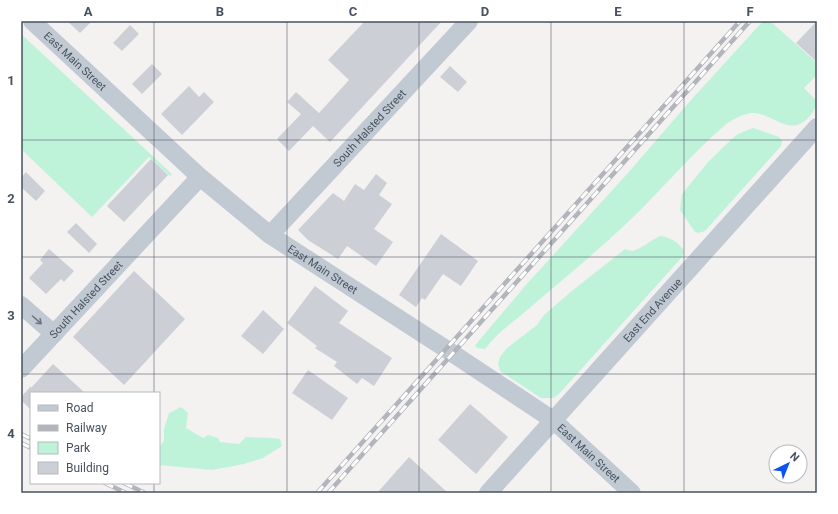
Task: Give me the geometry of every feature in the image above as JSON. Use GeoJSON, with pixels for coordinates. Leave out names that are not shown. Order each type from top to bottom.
{"type":"FeatureCollection","features":[{"type":"Feature","properties":{"kind":"street","name":"East Main Street"},"geometry":{"type":"LineString","coordinates":[[32,21],[200,177],[270,235],[553,420],[632,493]]}},
{"type":"Feature","properties":{"kind":"street","name":"South Halsted Street"},"geometry":{"type":"LineString","coordinates":[[270,235],[469,21]]}},
{"type":"Feature","properties":{"kind":"street","name":"East End Avenue"},"geometry":{"type":"LineString","coordinates":[[488,493],[817,127]]}},
{"type":"Feature","properties":{"kind":"street","name":"South Halsted Street"},"geometry":{"type":"LineString","coordinates":[[21,369],[200,177]]}},
{"type":"Feature","properties":{"kind":"street"},"geometry":{"type":"LineString","coordinates":[[21,305],[54,334]]}},
{"type":"Feature","properties":{"kind":"green space"},"geometry":{"type":"Polygon","coordinates":[[[763,21],[770,21],[817,63],[817,75],[804,88],[817,101],[816,107],[809,117],[802,123],[789,125],[761,114],[751,113],[738,117],[726,124],[699,149],[627,223],[505,328],[485,349],[477,348],[475,346],[477,343],[525,286],[763,21]]]}},
{"type":"Feature","properties":{"kind":"green space"},"geometry":{"type":"Polygon","coordinates":[[[21,34],[172,174],[170,176],[149,157],[92,217],[21,149],[21,34]]]}},
{"type":"Feature","properties":{"kind":"green space"},"geometry":{"type":"Polygon","coordinates":[[[753,128],[779,137],[782,141],[781,146],[705,231],[698,233],[695,232],[680,210],[682,194],[708,162],[734,137],[753,128]]]}},
{"type":"Feature","properties":{"kind":"green space"},"geometry":{"type":"Polygon","coordinates":[[[660,236],[677,243],[684,251],[683,256],[558,395],[553,398],[541,398],[500,371],[498,363],[500,357],[507,348],[537,325],[544,315],[573,290],[625,249],[631,251],[634,250],[660,236]]]}},
{"type":"Feature","properties":{"kind":"green space"},"geometry":{"type":"Polygon","coordinates":[[[181,407],[188,413],[186,428],[203,438],[208,435],[218,438],[220,442],[239,444],[246,437],[276,438],[280,439],[282,446],[263,458],[244,464],[212,470],[160,465],[160,446],[164,441],[164,429],[169,413],[181,407]]]}},
{"type":"Feature","properties":{"kind":"building"},"geometry":{"type":"Polygon","coordinates":[[[67,21],[92,21],[80,33],[67,21]]]}},
{"type":"Feature","properties":{"kind":"building"},"geometry":{"type":"Polygon","coordinates":[[[365,21],[442,21],[330,142],[313,126],[289,151],[277,139],[301,114],[287,102],[296,92],[319,113],[349,80],[328,60],[365,21]]]}},
{"type":"Feature","properties":{"kind":"building"},"geometry":{"type":"Polygon","coordinates":[[[817,21],[817,62],[796,43],[817,21]]]}},
{"type":"Feature","properties":{"kind":"building"},"geometry":{"type":"Polygon","coordinates":[[[130,25],[139,34],[122,51],[113,43],[130,25]]]}},
{"type":"Feature","properties":{"kind":"building"},"geometry":{"type":"Polygon","coordinates":[[[152,64],[162,74],[142,94],[132,84],[152,64]]]}},
{"type":"Feature","properties":{"kind":"building"},"geometry":{"type":"Polygon","coordinates":[[[450,66],[467,82],[458,92],[440,77],[450,66]]]}},
{"type":"Feature","properties":{"kind":"building"},"geometry":{"type":"Polygon","coordinates":[[[189,86],[199,97],[204,92],[214,102],[182,135],[161,114],[189,86]]]}},
{"type":"Feature","properties":{"kind":"building"},"geometry":{"type":"Polygon","coordinates":[[[151,159],[168,175],[124,222],[107,206],[151,159]]]}},
{"type":"Feature","properties":{"kind":"building"},"geometry":{"type":"Polygon","coordinates":[[[26,172],[45,191],[36,201],[21,187],[21,178],[26,172]]]}},
{"type":"Feature","properties":{"kind":"building"},"geometry":{"type":"Polygon","coordinates":[[[376,174],[387,183],[379,195],[392,204],[374,229],[393,242],[376,266],[347,246],[338,259],[308,240],[298,230],[333,193],[344,201],[355,184],[364,190],[376,174]]]}},
{"type":"Feature","properties":{"kind":"building"},"geometry":{"type":"Polygon","coordinates":[[[76,223],[97,244],[89,253],[67,232],[76,223]]]}},
{"type":"Feature","properties":{"kind":"building"},"geometry":{"type":"Polygon","coordinates":[[[441,234],[478,261],[461,286],[443,274],[425,300],[422,298],[416,307],[399,295],[441,234]]]}},
{"type":"Feature","properties":{"kind":"building"},"geometry":{"type":"Polygon","coordinates":[[[49,249],[74,271],[64,282],[61,279],[46,294],[29,278],[43,263],[40,260],[49,249]]]}},
{"type":"Feature","properties":{"kind":"building"},"geometry":{"type":"Polygon","coordinates":[[[134,271],[185,319],[124,385],[73,337],[134,271]]]}},
{"type":"Feature","properties":{"kind":"building"},"geometry":{"type":"Polygon","coordinates":[[[315,286],[348,311],[339,323],[392,358],[374,386],[362,378],[357,384],[334,366],[337,362],[315,348],[317,346],[287,323],[315,286]]]}},
{"type":"Feature","properties":{"kind":"building"},"geometry":{"type":"Polygon","coordinates":[[[263,310],[284,329],[263,354],[241,336],[263,310]]]}},
{"type":"Feature","properties":{"kind":"building"},"geometry":{"type":"Polygon","coordinates":[[[53,364],[84,392],[30,392],[30,409],[21,400],[21,397],[31,386],[31,388],[53,364]]]}},
{"type":"Feature","properties":{"kind":"building"},"geometry":{"type":"Polygon","coordinates":[[[308,370],[348,398],[332,420],[292,393],[308,370]]]}},
{"type":"Feature","properties":{"kind":"building"},"geometry":{"type":"Polygon","coordinates":[[[470,404],[508,437],[476,474],[438,440],[470,404]]]}},
{"type":"Feature","properties":{"kind":"building"},"geometry":{"type":"Polygon","coordinates":[[[409,457],[448,493],[377,493],[409,457]]]}},
{"type":"Feature","properties":{"kind":"railway"},"geometry":{"type":"LineString","coordinates":[[317,493],[740,21]]}},
{"type":"Feature","properties":{"kind":"railway"},"geometry":{"type":"LineString","coordinates":[[328,493],[750,21]]}},
{"type":"Feature","properties":{"kind":"railway"},"geometry":{"type":"LineString","coordinates":[[21,434],[30,438]]}},
{"type":"Feature","properties":{"kind":"railway"},"geometry":{"type":"LineString","coordinates":[[21,443],[30,448]]}},
{"type":"Feature","properties":{"kind":"railway"},"geometry":{"type":"LineString","coordinates":[[107,484],[126,493]]}},
{"type":"Feature","properties":{"kind":"railway"},"geometry":{"type":"LineString","coordinates":[[126,484],[145,493]]}}]}
